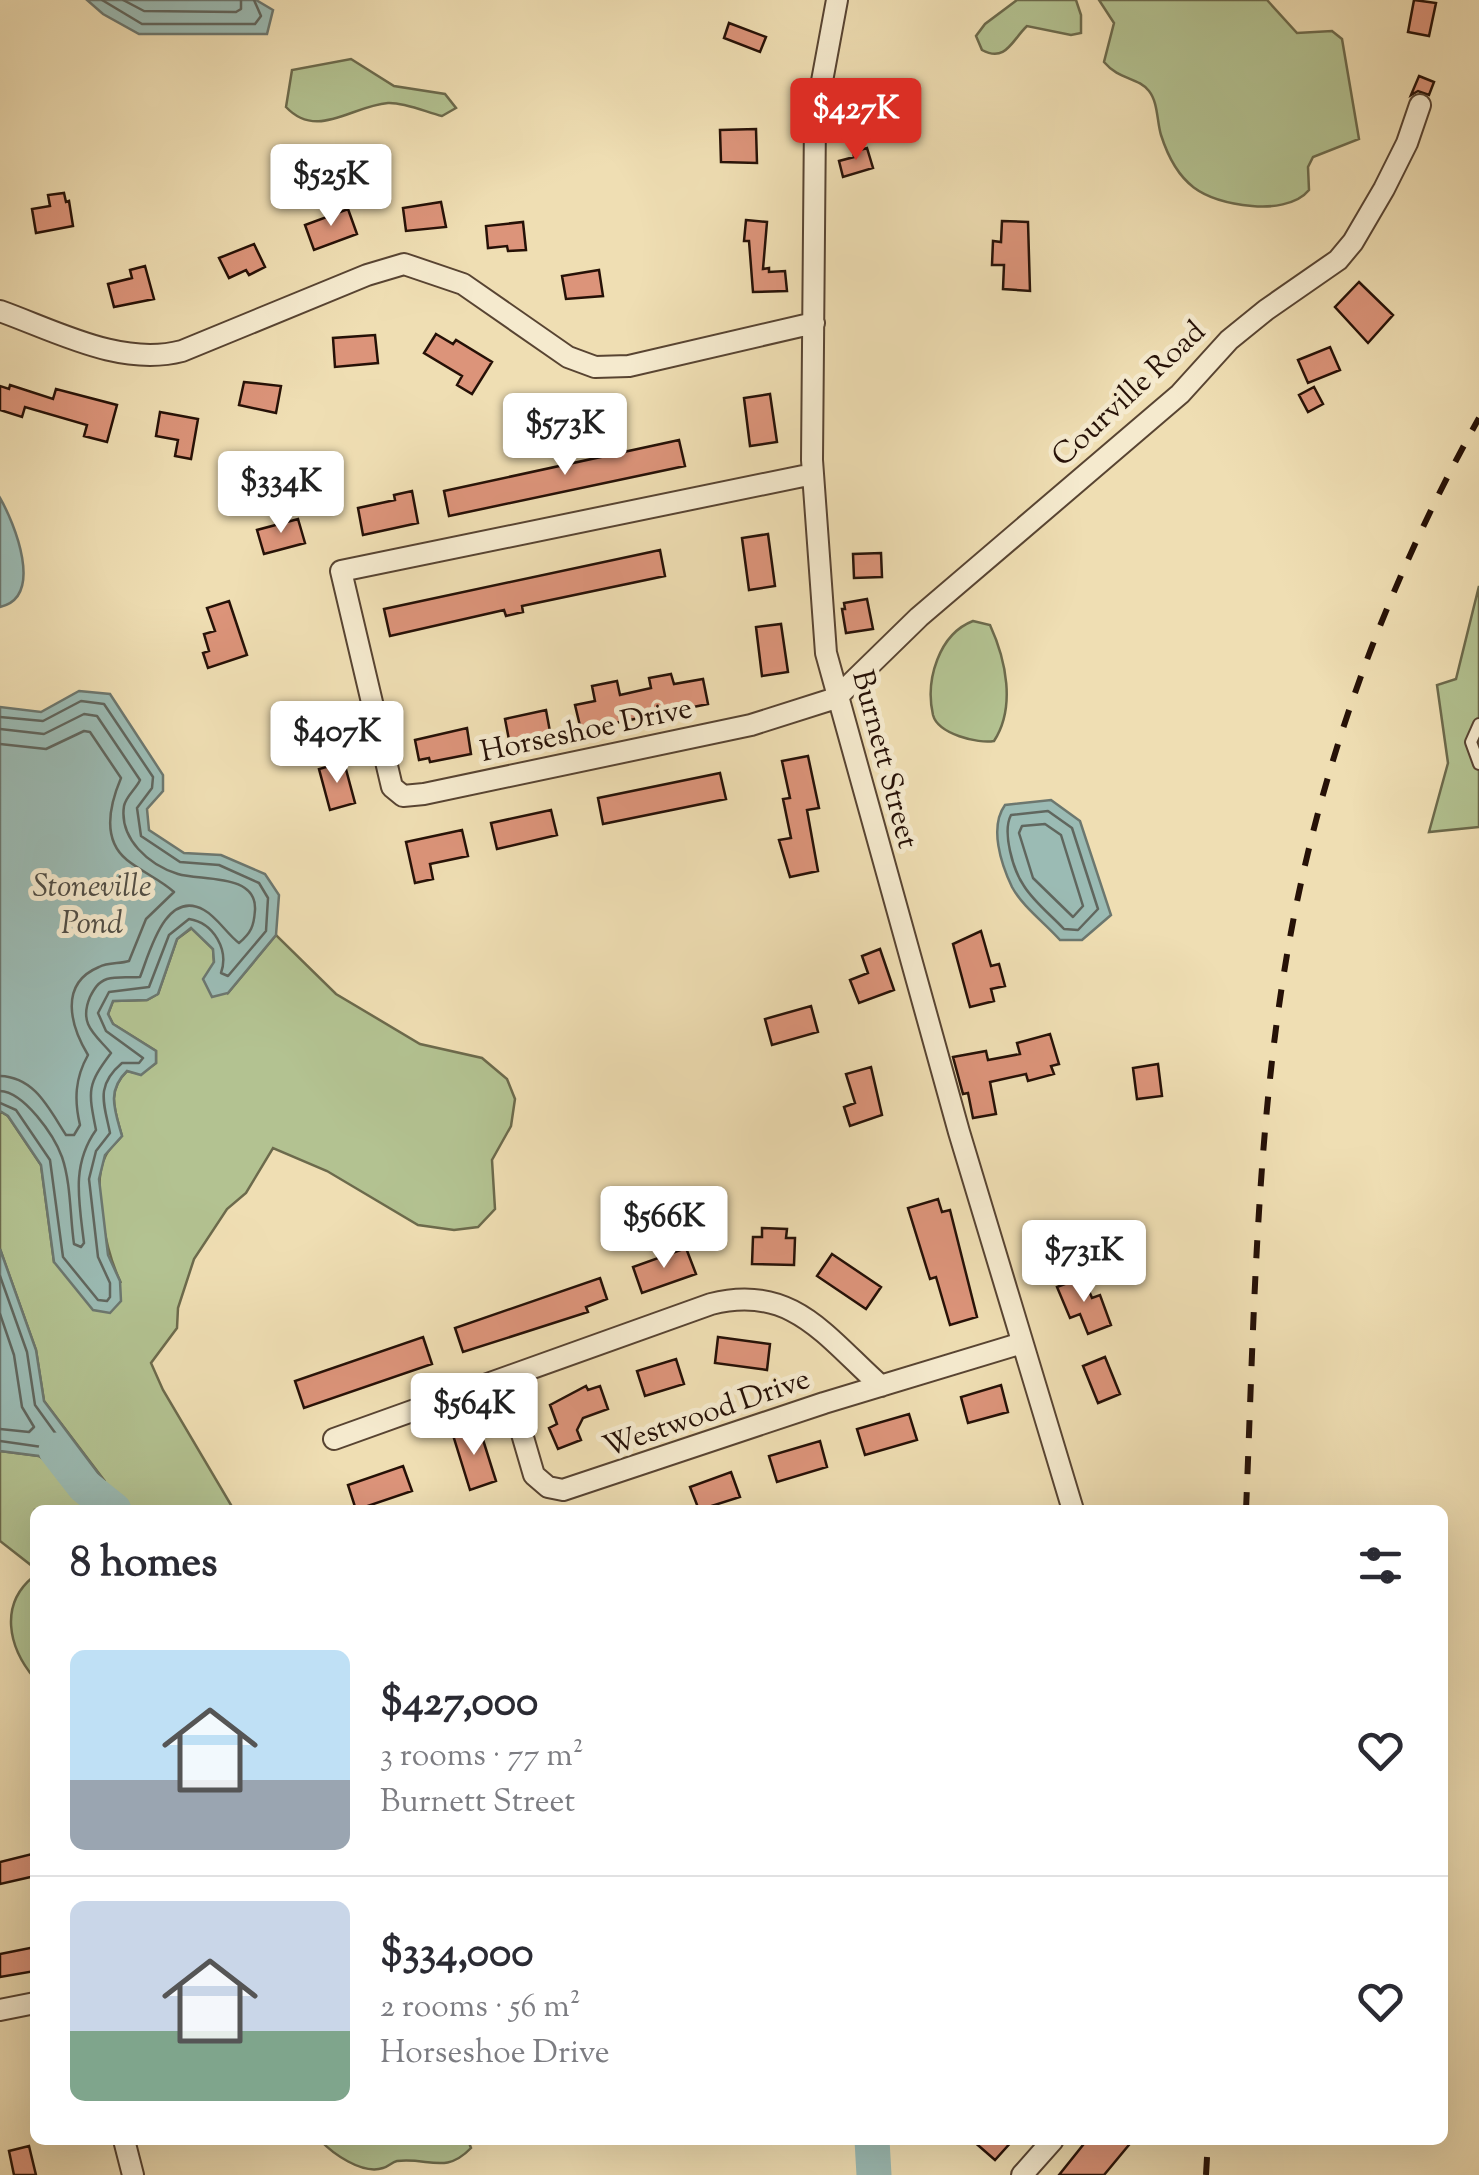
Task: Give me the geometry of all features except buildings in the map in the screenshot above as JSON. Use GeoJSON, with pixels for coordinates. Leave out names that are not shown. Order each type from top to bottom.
{"type":"FeatureCollection","features":[{"type":"Feature","properties":{"kind":"street","name":"Burnett Street"},"geometry":{"type":"LineString","coordinates":[[837,0],[815,119],[813,474],[822,620],[836,698],[1071,1505]]}},
{"type":"Feature","properties":{"kind":"street","name":"Courville Road"},"geometry":{"type":"LineString","coordinates":[[836,698],[919,617],[1180,394],[1229,340],[1338,260],[1354,242],[1390,179],[1420,105]]}},
{"type":"Feature","properties":{"kind":"street"},"geometry":{"type":"LineString","coordinates":[[0,311],[104,349],[164,354],[404,264],[463,284],[568,357],[594,367],[628,366],[814,323]]}},
{"type":"Feature","properties":{"kind":"street","name":"Horseshoe Drive"},"geometry":{"type":"LineString","coordinates":[[813,474],[342,571],[390,781],[403,796],[751,725],[836,698]]}},
{"type":"Feature","properties":{"kind":"street","name":"Westwood Drive"},"geometry":{"type":"LineString","coordinates":[[334,1440],[711,1304],[744,1297],[768,1299],[798,1312],[881,1386]]}},
{"type":"Feature","properties":{"kind":"street","name":"Westwood Drive"},"geometry":{"type":"LineString","coordinates":[[506,1379],[534,1475],[548,1488],[563,1490],[1022,1342]]}},
{"type":"Feature","properties":{"kind":"street"},"geometry":{"type":"LineString","coordinates":[[0,2010],[30,2004]]}},
{"type":"Feature","properties":{"kind":"street"},"geometry":{"type":"LineString","coordinates":[[125,2145],[133,2175]]}},
{"type":"Feature","properties":{"kind":"street"},"geometry":{"type":"LineString","coordinates":[[1022,2175],[1049,2145]]}},
{"type":"Feature","properties":{"kind":"lane"},"geometry":{"type":"LineString","coordinates":[[1479,724],[1471,742],[1479,764]]}},
{"type":"Feature","properties":{"kind":"green space"},"geometry":{"type":"Polygon","coordinates":[[[1017,0],[1076,0],[1081,33],[1071,35],[1027,26],[1003,52],[982,50],[976,36],[985,24],[1017,0]]]}},
{"type":"Feature","properties":{"kind":"green space"},"geometry":{"type":"Polygon","coordinates":[[[1099,0],[1267,0],[1297,33],[1332,31],[1342,39],[1359,139],[1313,157],[1308,167],[1309,190],[1290,202],[1252,206],[1205,195],[1184,178],[1167,152],[1149,91],[1104,62],[1114,23],[1099,0]]]}},
{"type":"Feature","properties":{"kind":"green space"},"geometry":{"type":"Polygon","coordinates":[[[351,59],[394,86],[445,94],[456,108],[442,116],[388,103],[310,121],[286,107],[292,70],[351,59]]]}},
{"type":"Feature","properties":{"kind":"green space"},"geometry":{"type":"Polygon","coordinates":[[[1479,586],[1479,827],[1429,832],[1448,763],[1437,685],[1456,679],[1479,586]]]}},
{"type":"Feature","properties":{"kind":"green space"},"geometry":{"type":"Polygon","coordinates":[[[973,621],[990,625],[1004,668],[1007,699],[994,741],[959,736],[942,728],[933,715],[931,687],[937,660],[951,636],[973,621]]]}},
{"type":"Feature","properties":{"kind":"green space"},"geometry":{"type":"Polygon","coordinates":[[[192,928],[213,949],[214,962],[228,993],[276,935],[336,994],[420,1044],[482,1058],[507,1079],[515,1099],[511,1126],[492,1160],[495,1209],[478,1227],[454,1230],[418,1225],[327,1171],[273,1148],[246,1193],[227,1209],[194,1259],[178,1308],[177,1328],[151,1363],[231,1505],[30,1505],[30,1564],[0,1541],[0,1451],[39,1456],[84,1486],[104,1480],[44,1401],[36,1350],[0,1249],[0,1111],[8,1116],[41,1165],[54,1262],[120,1281],[102,1218],[101,1168],[107,1152],[122,1136],[114,1102],[116,1086],[127,1071],[141,1074],[156,1063],[156,1051],[113,1024],[108,1014],[113,1001],[147,1000],[158,994],[177,939],[192,928]]]}},
{"type":"Feature","properties":{"kind":"green space"},"geometry":{"type":"Polygon","coordinates":[[[30,1580],[30,1672],[18,1653],[11,1626],[15,1600],[30,1580]]]}},
{"type":"Feature","properties":{"kind":"green space"},"geometry":{"type":"Polygon","coordinates":[[[325,2145],[471,2148],[445,2163],[408,2160],[375,2169],[348,2162],[325,2145]]]}},
{"type":"Feature","properties":{"kind":"water"},"geometry":{"type":"Polygon","coordinates":[[[87,0],[256,0],[273,10],[267,34],[139,34],[87,0]]]}},
{"type":"Feature","properties":{"kind":"water"},"geometry":{"type":"Polygon","coordinates":[[[0,498],[18,540],[23,574],[21,589],[13,600],[0,607],[0,498]]]}},
{"type":"Feature","properties":{"kind":"water","name":"Stoneville Pond"},"geometry":{"type":"Polygon","coordinates":[[[79,691],[110,694],[163,775],[163,791],[147,809],[149,830],[184,853],[221,855],[265,874],[279,895],[276,935],[228,993],[212,997],[203,979],[214,962],[213,949],[191,928],[177,939],[158,994],[147,1000],[113,1001],[108,1014],[113,1024],[156,1051],[156,1063],[141,1075],[127,1071],[114,1094],[122,1136],[105,1155],[99,1179],[108,1255],[120,1281],[121,1301],[110,1313],[93,1310],[54,1262],[41,1165],[8,1116],[0,1111],[0,707],[41,712],[79,691]]]}},
{"type":"Feature","properties":{"kind":"water"},"geometry":{"type":"Polygon","coordinates":[[[1051,800],[1080,821],[1111,915],[1082,940],[1060,940],[1028,908],[1012,887],[1001,857],[997,835],[1005,805],[1051,800]]]}},
{"type":"Feature","properties":{"kind":"water"},"geometry":{"type":"Polygon","coordinates":[[[0,1249],[36,1350],[44,1401],[104,1481],[84,1486],[39,1456],[0,1451],[0,1249]]]}},
{"type":"Feature","properties":{"kind":"waterway"},"geometry":{"type":"LineString","coordinates":[[56,1450],[84,1486],[108,1505]]}},
{"type":"Feature","properties":{"kind":"waterway"},"geometry":{"type":"LineString","coordinates":[[872,2145],[874,2175]]}},
{"type":"Feature","properties":{"kind":"railway"},"geometry":{"type":"LineString","coordinates":[[1246,1505],[1254,1297],[1269,1084],[1303,874],[1362,673],[1416,543],[1479,418]]}},
{"type":"Feature","properties":{"kind":"railway"},"geometry":{"type":"LineString","coordinates":[[1206,2175],[1208,2145]]}}]}
